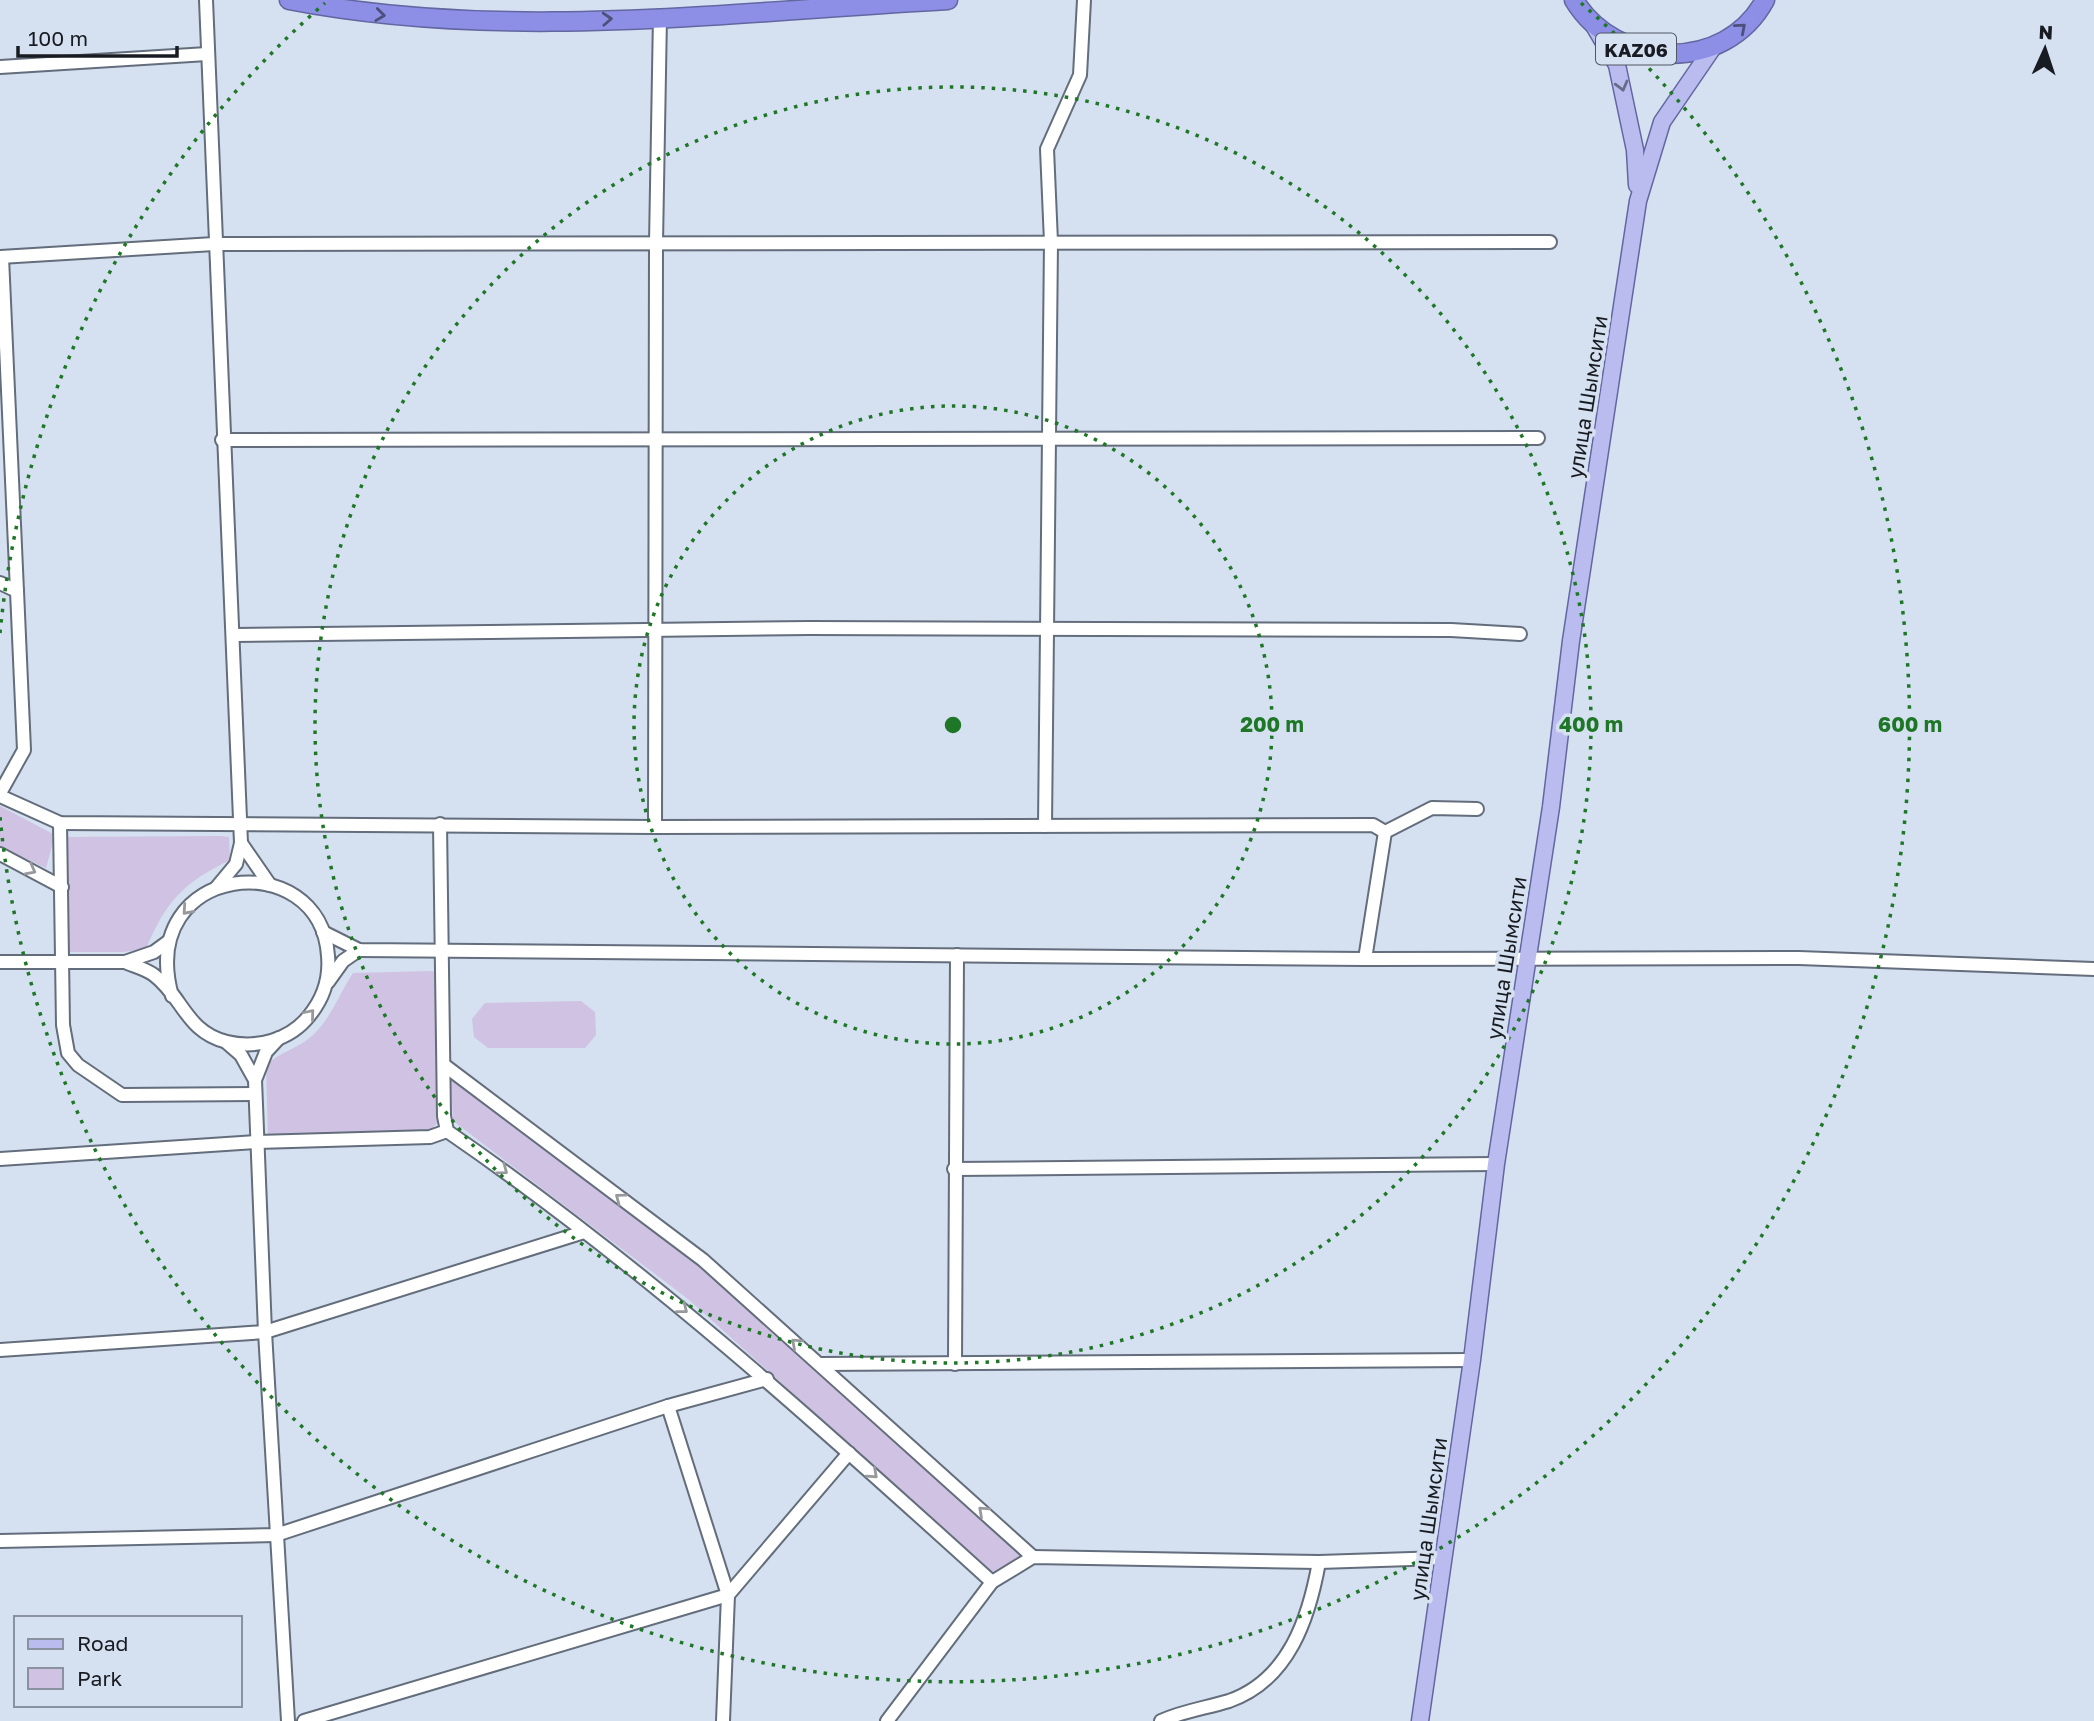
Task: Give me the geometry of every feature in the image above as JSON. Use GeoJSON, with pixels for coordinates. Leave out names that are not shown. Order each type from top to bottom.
{"type":"FeatureCollection","features":[{"type":"Feature","properties":{"kind":"highway"},"geometry":{"type":"LineString","coordinates":[[289,0],[379,15],[467,22],[550,23],[948,0]]}},
{"type":"Feature","properties":{"kind":"highway","name":"KАZ06"},"geometry":{"type":"LineString","coordinates":[[1562,0],[1577,5],[1593,24],[1619,43],[1650,54],[1683,55],[1714,46],[1750,21],[1766,1]]}},
{"type":"Feature","properties":{"kind":"main road","name":"улица Шымсити"},"geometry":{"type":"LineString","coordinates":[[1593,24],[1617,65],[1635,150],[1638,201]]}},
{"type":"Feature","properties":{"kind":"main road","name":"улица Шымсити"},"geometry":{"type":"LineString","coordinates":[[1420,1721],[1472,1360],[1496,1164],[1638,201],[1662,122],[1714,46]]}},
{"type":"Feature","properties":{"kind":"street"},"geometry":{"type":"LineString","coordinates":[[172,996],[167,977],[169,941],[186,909],[216,888],[236,864],[241,843],[222,440],[206,0]]}},
{"type":"Feature","properties":{"kind":"street"},"geometry":{"type":"LineString","coordinates":[[1045,826],[1051,242],[1047,149],[1080,75],[1084,0]]}},
{"type":"Feature","properties":{"kind":"street"},"geometry":{"type":"LineString","coordinates":[[655,827],[656,243],[660,16]]}},
{"type":"Feature","properties":{"kind":"street"},"geometry":{"type":"LineString","coordinates":[[0,67],[207,54]]}},
{"type":"Feature","properties":{"kind":"street"},"geometry":{"type":"LineString","coordinates":[[1385,832],[1373,825],[655,827],[239,822],[60,823],[0,795],[24,750],[1,257],[214,244],[1550,242]]}},
{"type":"Feature","properties":{"kind":"street"},"geometry":{"type":"LineString","coordinates":[[222,440],[1538,438]]}},
{"type":"Feature","properties":{"kind":"street"},"geometry":{"type":"LineString","coordinates":[[0,583],[17,592]]}},
{"type":"Feature","properties":{"kind":"street"},"geometry":{"type":"LineString","coordinates":[[233,635],[657,629],[1451,630],[1520,634]]}},
{"type":"Feature","properties":{"kind":"street"},"geometry":{"type":"LineString","coordinates":[[1385,832],[1432,808],[1477,809]]}},
{"type":"Feature","properties":{"kind":"street"},"geometry":{"type":"LineString","coordinates":[[60,823],[63,1025],[68,1052],[78,1065],[122,1095],[255,1087]]}},
{"type":"Feature","properties":{"kind":"street"},"geometry":{"type":"LineString","coordinates":[[440,824],[447,1131]]}},
{"type":"Feature","properties":{"kind":"street"},"geometry":{"type":"LineString","coordinates":[[1365,959],[1385,832]]}},
{"type":"Feature","properties":{"kind":"street"},"geometry":{"type":"LineString","coordinates":[[241,843],[270,885]]}},
{"type":"Feature","properties":{"kind":"street"},"geometry":{"type":"LineString","coordinates":[[0,854],[62,887]]}},
{"type":"Feature","properties":{"kind":"street"},"geometry":{"type":"LineString","coordinates":[[216,888],[233,883],[270,885],[302,902],[323,932],[329,958],[326,985]]}},
{"type":"Feature","properties":{"kind":"street"},"geometry":{"type":"LineString","coordinates":[[323,932],[359,950],[1365,959],[1799,958],[2094,969]]}},
{"type":"Feature","properties":{"kind":"street"},"geometry":{"type":"LineString","coordinates":[[0,962],[125,962],[153,952],[169,941]]}},
{"type":"Feature","properties":{"kind":"street"},"geometry":{"type":"LineString","coordinates":[[288,1721],[265,1332],[255,1087],[266,1052],[279,1038],[309,1017],[343,961],[359,950]]}},
{"type":"Feature","properties":{"kind":"street"},"geometry":{"type":"LineString","coordinates":[[956,1364],[954,1169],[957,955]]}},
{"type":"Feature","properties":{"kind":"street"},"geometry":{"type":"LineString","coordinates":[[125,962],[153,975],[193,1024],[225,1041],[242,1055],[255,1087]]}},
{"type":"Feature","properties":{"kind":"street"},"geometry":{"type":"LineString","coordinates":[[225,1041],[262,1043],[279,1038]]}},
{"type":"Feature","properties":{"kind":"street"},"geometry":{"type":"LineString","coordinates":[[444,1065],[703,1260],[1033,1557]]}},
{"type":"Feature","properties":{"kind":"street"},"geometry":{"type":"LineString","coordinates":[[0,1159],[257,1142],[430,1137],[447,1131]]}},
{"type":"Feature","properties":{"kind":"street"},"geometry":{"type":"LineString","coordinates":[[447,1131],[724,1341],[992,1582]]}},
{"type":"Feature","properties":{"kind":"street"},"geometry":{"type":"LineString","coordinates":[[954,1169],[1496,1164]]}},
{"type":"Feature","properties":{"kind":"street"},"geometry":{"type":"LineString","coordinates":[[0,1350],[265,1332],[584,1233]]}},
{"type":"Feature","properties":{"kind":"street"},"geometry":{"type":"LineString","coordinates":[[820,1364],[1472,1360]]}},
{"type":"Feature","properties":{"kind":"street"},"geometry":{"type":"LineString","coordinates":[[0,1541],[276,1535],[668,1406],[767,1379]]}},
{"type":"Feature","properties":{"kind":"street"},"geometry":{"type":"LineString","coordinates":[[668,1406],[728,1595],[723,1721]]}},
{"type":"Feature","properties":{"kind":"street"},"geometry":{"type":"LineString","coordinates":[[304,1721],[728,1595],[849,1453]]}},
{"type":"Feature","properties":{"kind":"street"},"geometry":{"type":"LineString","coordinates":[[887,1721],[992,1582],[1033,1557],[1319,1562],[1442,1558]]}},
{"type":"Feature","properties":{"kind":"street"},"geometry":{"type":"LineString","coordinates":[[1161,1721],[1231,1700],[1264,1680],[1296,1644],[1312,1604],[1319,1562]]}},
{"type":"Feature","properties":{"kind":"green space"},"geometry":{"type":"Polygon","coordinates":[[[0,806],[55,835],[46,868],[0,847],[0,806]]]}},
{"type":"Feature","properties":{"kind":"green space"},"geometry":{"type":"Polygon","coordinates":[[[67,837],[229,837],[230,860],[200,877],[178,895],[161,918],[146,949],[123,952],[69,952],[67,837]]]}},
{"type":"Feature","properties":{"kind":"green space"},"geometry":{"type":"Polygon","coordinates":[[[433,971],[438,976],[439,1121],[429,1132],[268,1138],[266,1066],[302,1043],[322,1026],[353,973],[433,971]]]}},
{"type":"Feature","properties":{"kind":"green space"},"geometry":{"type":"Polygon","coordinates":[[[581,1001],[595,1012],[596,1035],[585,1048],[488,1048],[474,1037],[472,1019],[485,1003],[581,1001]]]}},
{"type":"Feature","properties":{"kind":"green space"},"geometry":{"type":"Polygon","coordinates":[[[451,1080],[715,1279],[894,1442],[1017,1548],[1021,1557],[992,1572],[688,1299],[453,1121],[451,1080]]]}}]}
